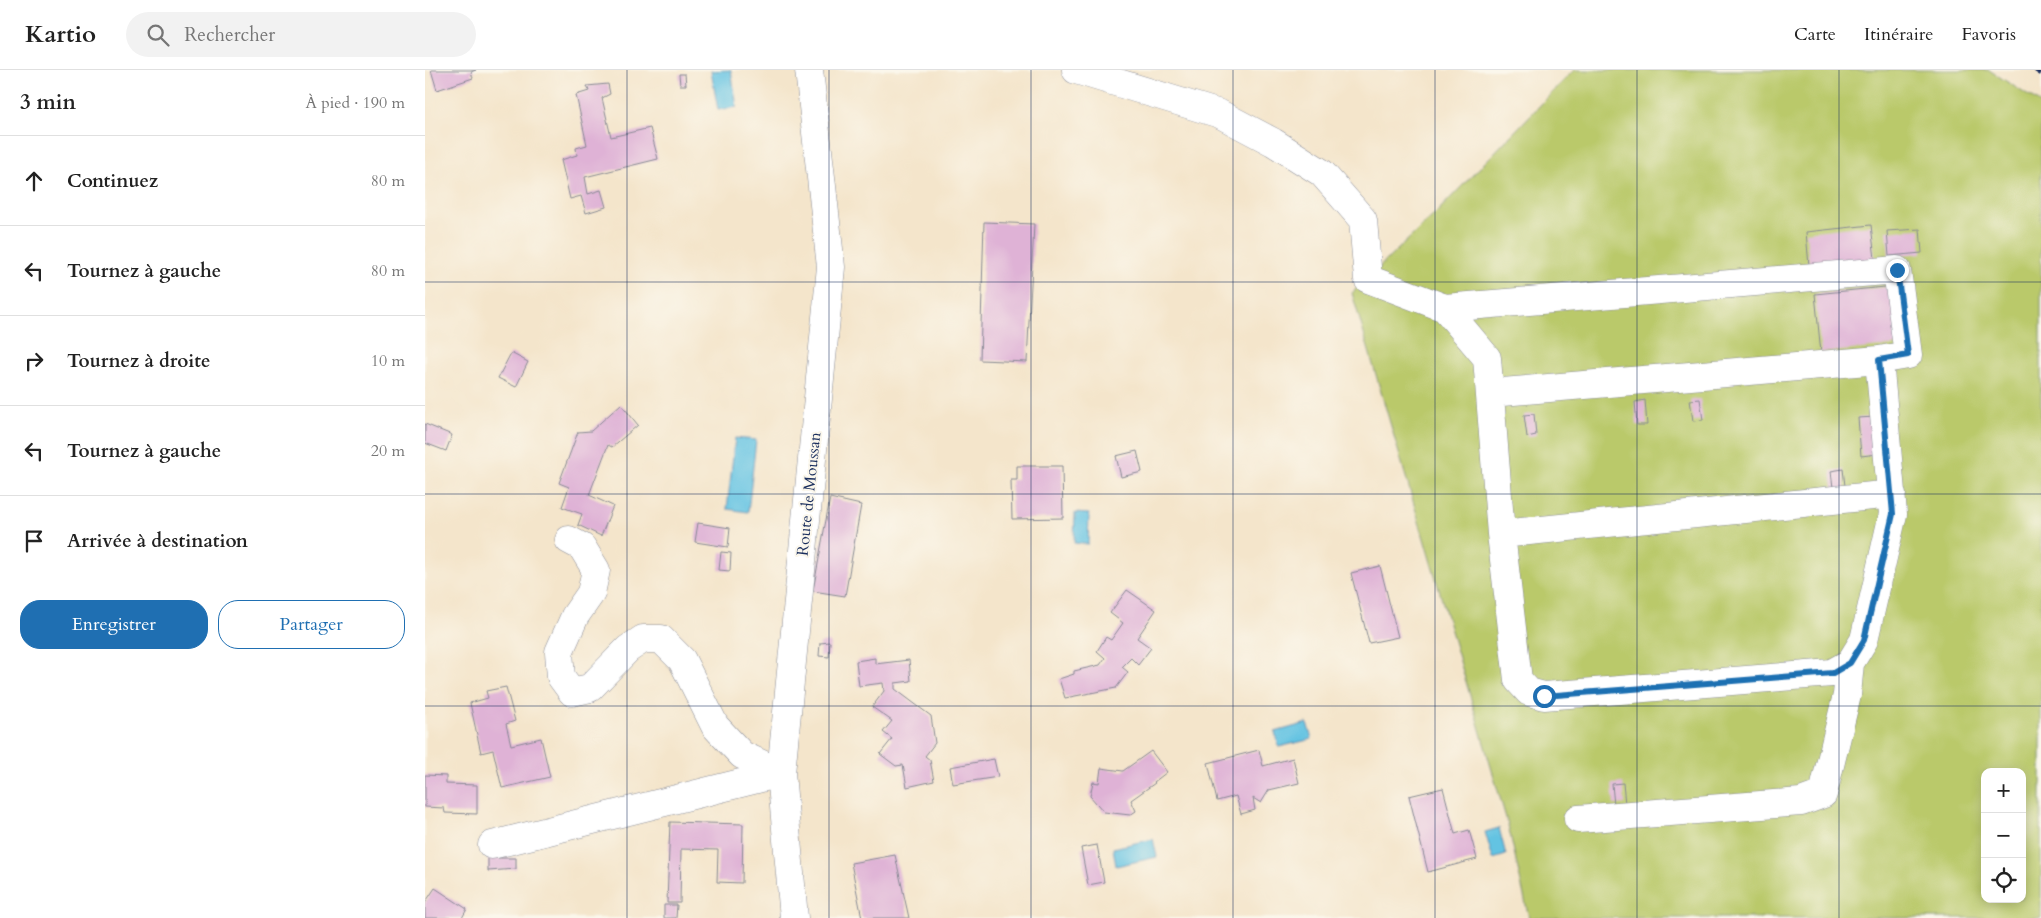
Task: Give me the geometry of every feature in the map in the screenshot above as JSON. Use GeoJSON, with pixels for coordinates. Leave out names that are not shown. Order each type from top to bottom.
{"type":"FeatureCollection","features":[{"type":"Feature","properties":{"kind":"street","name":"Route de Moussan"},"geometry":{"type":"LineString","coordinates":[[794,918],[781,773],[831,267],[809,70]]}},
{"type":"Feature","properties":{"kind":"street"},"geometry":{"type":"LineString","coordinates":[[1076,70],[1220,114],[1273,142],[1322,173],[1363,220],[1368,279],[1445,308],[1897,270],[1908,355],[1879,360],[1491,393]]}},
{"type":"Feature","properties":{"kind":"street"},"geometry":{"type":"LineString","coordinates":[[1445,308],[1487,358],[1501,534],[1518,680],[1529,692],[1544,696],[1833,673],[1850,663]]}},
{"type":"Feature","properties":{"kind":"street"},"geometry":{"type":"LineString","coordinates":[[1578,819],[1801,802],[1823,794],[1847,696],[1850,663],[1864,640],[1893,514],[1879,360]]}},
{"type":"Feature","properties":{"kind":"street"},"geometry":{"type":"LineString","coordinates":[[1501,534],[1892,494]]}},
{"type":"Feature","properties":{"kind":"street"},"geometry":{"type":"LineString","coordinates":[[569,540],[583,547],[595,570],[591,593],[575,616],[559,652],[561,677],[572,692],[590,688],[628,649],[643,640],[661,639],[682,660],[715,726],[742,755],[781,773]]}},
{"type":"Feature","properties":{"kind":"street"},"geometry":{"type":"LineString","coordinates":[[492,846],[781,773]]}},
{"type":"Feature","properties":{"kind":"green space"},"geometry":{"type":"Polygon","coordinates":[[[1574,70],[1989,70],[2041,104],[2041,918],[1529,918],[1508,825],[1352,293],[1435,214],[1574,70]]]}},
{"type":"Feature","properties":{"kind":"water"},"geometry":{"type":"Polygon","coordinates":[[[731,70],[737,107],[718,110],[711,71],[731,70]]]}},
{"type":"Feature","properties":{"kind":"water"},"geometry":{"type":"Polygon","coordinates":[[[735,438],[756,440],[748,512],[727,509],[735,438]]]}},
{"type":"Feature","properties":{"kind":"water"},"geometry":{"type":"Polygon","coordinates":[[[1075,513],[1089,514],[1088,544],[1074,543],[1075,513]]]}},
{"type":"Feature","properties":{"kind":"water"},"geometry":{"type":"Polygon","coordinates":[[[1307,723],[1312,739],[1279,747],[1275,732],[1307,723]]]}},
{"type":"Feature","properties":{"kind":"water"},"geometry":{"type":"Polygon","coordinates":[[[1499,828],[1506,855],[1493,859],[1485,832],[1499,828]]]}},
{"type":"Feature","properties":{"kind":"water"},"geometry":{"type":"Polygon","coordinates":[[[1153,839],[1157,857],[1116,866],[1113,848],[1153,839]]]}},
{"type":"Feature","properties":{"kind":"building"},"geometry":{"type":"Polygon","coordinates":[[[431,70],[476,70],[471,72],[473,78],[437,90],[431,70]]]}},
{"type":"Feature","properties":{"kind":"building"},"geometry":{"type":"Polygon","coordinates":[[[679,74],[685,74],[686,85],[680,85],[679,74]]]}},
{"type":"Feature","properties":{"kind":"building"},"geometry":{"type":"Polygon","coordinates":[[[608,84],[610,94],[602,98],[611,137],[650,128],[658,159],[585,177],[588,194],[601,190],[606,207],[586,213],[581,196],[570,199],[561,160],[577,155],[576,148],[587,145],[576,95],[589,91],[587,86],[608,84]]]}},
{"type":"Feature","properties":{"kind":"building"},"geometry":{"type":"Polygon","coordinates":[[[984,222],[1034,224],[1027,362],[980,360],[984,222]]]}},
{"type":"Feature","properties":{"kind":"building"},"geometry":{"type":"Polygon","coordinates":[[[1871,225],[1875,259],[1809,266],[1806,232],[1871,225]]]}},
{"type":"Feature","properties":{"kind":"building"},"geometry":{"type":"Polygon","coordinates":[[[1920,229],[1922,253],[1889,256],[1887,231],[1920,229]]]}},
{"type":"Feature","properties":{"kind":"building"},"geometry":{"type":"Polygon","coordinates":[[[1895,286],[1900,345],[1821,353],[1815,294],[1895,286]]]}},
{"type":"Feature","properties":{"kind":"building"},"geometry":{"type":"Polygon","coordinates":[[[511,353],[528,362],[516,387],[498,378],[511,353]]]}},
{"type":"Feature","properties":{"kind":"building"},"geometry":{"type":"Polygon","coordinates":[[[1700,399],[1703,420],[1693,421],[1690,400],[1700,399]]]}},
{"type":"Feature","properties":{"kind":"building"},"geometry":{"type":"Polygon","coordinates":[[[1645,400],[1647,425],[1637,425],[1635,402],[1645,400]]]}},
{"type":"Feature","properties":{"kind":"building"},"geometry":{"type":"Polygon","coordinates":[[[621,404],[638,425],[612,447],[608,445],[589,495],[613,506],[601,536],[578,525],[582,514],[562,507],[569,487],[559,483],[578,432],[591,431],[621,404]]]}},
{"type":"Feature","properties":{"kind":"building"},"geometry":{"type":"Polygon","coordinates":[[[1534,414],[1536,435],[1527,437],[1524,415],[1534,414]]]}},
{"type":"Feature","properties":{"kind":"building"},"geometry":{"type":"Polygon","coordinates":[[[1875,417],[1878,454],[1861,456],[1858,418],[1875,417]]]}},
{"type":"Feature","properties":{"kind":"building"},"geometry":{"type":"Polygon","coordinates":[[[425,424],[452,435],[446,451],[425,443],[425,424]]]}},
{"type":"Feature","properties":{"kind":"building"},"geometry":{"type":"Polygon","coordinates":[[[1137,451],[1142,472],[1121,477],[1116,456],[1137,451]]]}},
{"type":"Feature","properties":{"kind":"building"},"geometry":{"type":"Polygon","coordinates":[[[1017,466],[1062,466],[1063,518],[1012,519],[1011,480],[1017,480],[1017,466]]]}},
{"type":"Feature","properties":{"kind":"building"},"geometry":{"type":"Polygon","coordinates":[[[1843,469],[1846,494],[1834,496],[1831,471],[1843,469]]]}},
{"type":"Feature","properties":{"kind":"building"},"geometry":{"type":"Polygon","coordinates":[[[830,498],[861,505],[845,596],[813,591],[830,498]]]}},
{"type":"Feature","properties":{"kind":"building"},"geometry":{"type":"Polygon","coordinates":[[[698,523],[730,528],[728,547],[695,542],[698,523]]]}},
{"type":"Feature","properties":{"kind":"building"},"geometry":{"type":"Polygon","coordinates":[[[721,552],[731,553],[730,571],[719,570],[721,552]]]}},
{"type":"Feature","properties":{"kind":"building"},"geometry":{"type":"Polygon","coordinates":[[[1380,566],[1398,637],[1369,643],[1351,573],[1380,566]]]}},
{"type":"Feature","properties":{"kind":"building"},"geometry":{"type":"Polygon","coordinates":[[[1127,590],[1156,610],[1137,638],[1151,648],[1138,665],[1131,658],[1122,667],[1128,672],[1116,688],[1065,698],[1059,679],[1074,674],[1074,671],[1100,665],[1105,658],[1097,651],[1106,637],[1111,640],[1123,623],[1110,613],[1127,590]]]}},
{"type":"Feature","properties":{"kind":"building"},"geometry":{"type":"Polygon","coordinates":[[[830,642],[829,657],[819,656],[820,643],[830,642]]]}},
{"type":"Feature","properties":{"kind":"building"},"geometry":{"type":"Polygon","coordinates":[[[875,658],[875,664],[909,660],[911,681],[895,683],[895,689],[931,716],[935,743],[925,756],[930,760],[934,781],[907,787],[903,765],[896,766],[880,754],[892,739],[883,732],[892,721],[872,707],[884,691],[883,683],[859,686],[856,661],[875,658]]]}},
{"type":"Feature","properties":{"kind":"building"},"geometry":{"type":"Polygon","coordinates":[[[506,687],[515,721],[506,724],[511,745],[541,738],[550,777],[502,788],[493,750],[481,753],[470,703],[488,698],[486,691],[506,687]]]}},
{"type":"Feature","properties":{"kind":"building"},"geometry":{"type":"Polygon","coordinates":[[[1259,750],[1263,766],[1293,758],[1299,783],[1269,790],[1261,803],[1253,798],[1255,810],[1241,814],[1236,796],[1217,801],[1208,763],[1259,750]]]}},
{"type":"Feature","properties":{"kind":"building"},"geometry":{"type":"Polygon","coordinates":[[[1151,751],[1167,772],[1131,800],[1136,811],[1130,815],[1104,812],[1090,796],[1093,782],[1099,783],[1101,768],[1123,771],[1151,751]]]}},
{"type":"Feature","properties":{"kind":"building"},"geometry":{"type":"Polygon","coordinates":[[[994,759],[998,777],[953,784],[950,767],[994,759]]]}},
{"type":"Feature","properties":{"kind":"building"},"geometry":{"type":"Polygon","coordinates":[[[425,775],[446,776],[446,784],[477,785],[477,814],[445,813],[444,808],[425,807],[425,775]]]}},
{"type":"Feature","properties":{"kind":"building"},"geometry":{"type":"Polygon","coordinates":[[[1623,783],[1625,804],[1614,805],[1612,784],[1623,783]]]}},
{"type":"Feature","properties":{"kind":"building"},"geometry":{"type":"Polygon","coordinates":[[[1443,788],[1455,834],[1469,830],[1477,859],[1428,872],[1409,796],[1443,788]]]}},
{"type":"Feature","properties":{"kind":"building"},"geometry":{"type":"Polygon","coordinates":[[[670,822],[743,824],[742,883],[717,882],[718,850],[681,849],[680,903],[667,903],[670,822]]]}},
{"type":"Feature","properties":{"kind":"building"},"geometry":{"type":"Polygon","coordinates":[[[1097,845],[1104,882],[1088,885],[1081,848],[1097,845]]]}},
{"type":"Feature","properties":{"kind":"building"},"geometry":{"type":"Polygon","coordinates":[[[895,855],[909,918],[862,918],[851,863],[895,855]]]}},
{"type":"Feature","properties":{"kind":"building"},"geometry":{"type":"Polygon","coordinates":[[[488,858],[516,858],[516,869],[488,871],[488,858]]]}},
{"type":"Feature","properties":{"kind":"building"},"geometry":{"type":"Polygon","coordinates":[[[435,888],[467,909],[462,918],[425,918],[425,903],[435,888]]]}},
{"type":"Feature","properties":{"kind":"building"},"geometry":{"type":"Polygon","coordinates":[[[664,905],[677,905],[676,918],[664,918],[664,905]]]}},
{"type":"Feature","properties":{"kind":"railway"},"geometry":{"type":"LineString","coordinates":[[2035,70],[2041,74]]}},
{"type":"Feature","properties":{"kind":"route"},"geometry":{"type":"LineString","coordinates":[[1544,696],[1833,673],[1850,663],[1864,640],[1893,514],[1879,360],[1908,355],[1897,270]]}}]}
